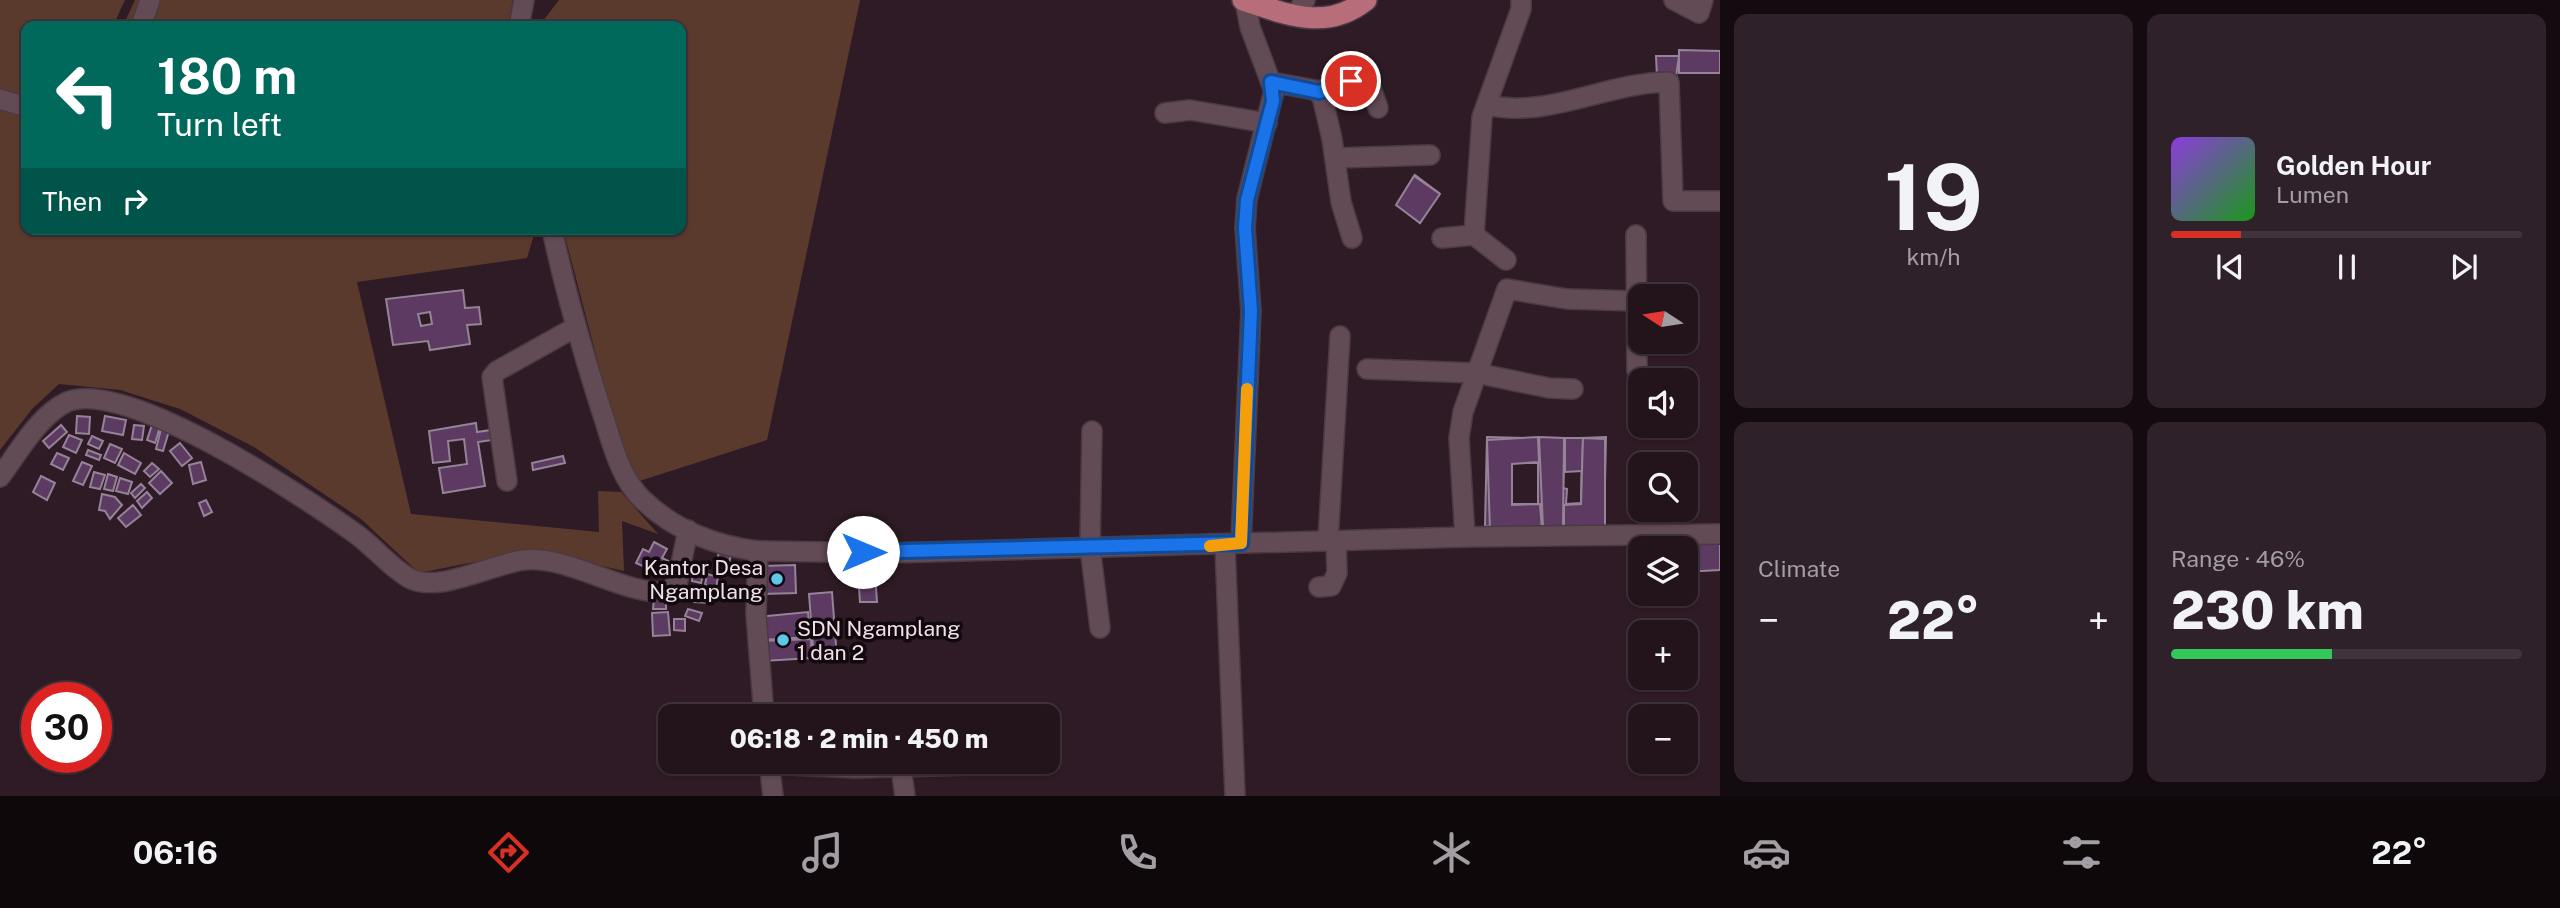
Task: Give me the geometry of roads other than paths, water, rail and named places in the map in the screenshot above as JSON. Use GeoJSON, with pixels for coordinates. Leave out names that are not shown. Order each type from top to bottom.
{"type":"FeatureCollection","features":[{"type":"Feature","properties":{"kind":"main road"},"geometry":{"type":"LineString","coordinates":[[1244,0],[1300,8],[1329,18],[1351,10],[1366,0]]}},
{"type":"Feature","properties":{"kind":"street"},"geometry":{"type":"LineString","coordinates":[[143,21],[150,0]]}},
{"type":"Feature","properties":{"kind":"street"},"geometry":{"type":"LineString","coordinates":[[520,21],[524,0]]}},
{"type":"Feature","properties":{"kind":"street"},"geometry":{"type":"LineString","coordinates":[[1235,796],[1233,545],[1251,311],[1246,218],[1247,200],[1273,101],[1271,82],[1250,27],[1244,0]]}},
{"type":"Feature","properties":{"kind":"street"},"geometry":{"type":"LineString","coordinates":[[1474,234],[1482,117],[1521,9],[1521,0]]}},
{"type":"Feature","properties":{"kind":"street"},"geometry":{"type":"LineString","coordinates":[[1674,0],[1699,13],[1703,0]]}},
{"type":"Feature","properties":{"kind":"street"},"geometry":{"type":"LineString","coordinates":[[1271,82],[1319,92],[1328,86],[1361,80],[1370,85],[1378,108]]}},
{"type":"Feature","properties":{"kind":"street"},"geometry":{"type":"LineString","coordinates":[[1487,105],[1507,110],[1531,109],[1601,90],[1669,82],[1674,201],[1720,201]]}},
{"type":"Feature","properties":{"kind":"street"},"geometry":{"type":"LineString","coordinates":[[1319,92],[1335,158],[1341,202],[1352,238]]}},
{"type":"Feature","properties":{"kind":"street"},"geometry":{"type":"LineString","coordinates":[[0,99],[21,105]]}},
{"type":"Feature","properties":{"kind":"street"},"geometry":{"type":"LineString","coordinates":[[1165,113],[1190,110],[1267,123]]}},
{"type":"Feature","properties":{"kind":"street"},"geometry":{"type":"LineString","coordinates":[[1335,158],[1430,155]]}},
{"type":"Feature","properties":{"kind":"street"},"geometry":{"type":"LineString","coordinates":[[1442,238],[1474,234],[1506,260]]}},
{"type":"Feature","properties":{"kind":"street"},"geometry":{"type":"LineString","coordinates":[[553,235],[575,328],[615,451],[631,484],[642,499],[688,530],[720,544],[758,551],[889,553],[1465,537],[1720,534]]}},
{"type":"Feature","properties":{"kind":"street"},"geometry":{"type":"LineString","coordinates":[[1636,235],[1637,284]]}},
{"type":"Feature","properties":{"kind":"street"},"geometry":{"type":"LineString","coordinates":[[1465,537],[1459,438],[1463,412],[1509,288],[1567,299],[1628,301]]}},
{"type":"Feature","properties":{"kind":"street"},"geometry":{"type":"LineString","coordinates":[[507,481],[492,377],[497,371],[575,328]]}},
{"type":"Feature","properties":{"kind":"street"},"geometry":{"type":"LineString","coordinates":[[1320,587],[1331,586],[1336,578],[1332,541],[1340,336]]}},
{"type":"Feature","properties":{"kind":"street"},"geometry":{"type":"LineString","coordinates":[[1367,369],[1476,373],[1549,388],[1573,389]]}},
{"type":"Feature","properties":{"kind":"street"},"geometry":{"type":"LineString","coordinates":[[0,477],[51,413],[69,402],[93,398],[124,406],[221,448],[357,535],[410,578],[421,582],[453,579],[532,560],[667,592],[673,589],[678,580],[688,530]]}},
{"type":"Feature","properties":{"kind":"street"},"geometry":{"type":"LineString","coordinates":[[1093,431],[1090,547],[1100,628]]}},
{"type":"Feature","properties":{"kind":"street"},"geometry":{"type":"LineString","coordinates":[[758,551],[756,614],[763,704]]}},
{"type":"Feature","properties":{"kind":"street"},"geometry":{"type":"LineString","coordinates":[[770,774],[773,796]]}},
{"type":"Feature","properties":{"kind":"street"},"geometry":{"type":"LineString","coordinates":[[902,774],[905,796]]}},
{"type":"Feature","properties":{"kind":"place","name":"Kantor Desa Ngamplang"},"geometry":{"type":"Point","coordinates":[777,579]}},
{"type":"Feature","properties":{"kind":"place","name":"SDN Ngamplang 1 dan 2"},"geometry":{"type":"Point","coordinates":[783,640]}}]}
